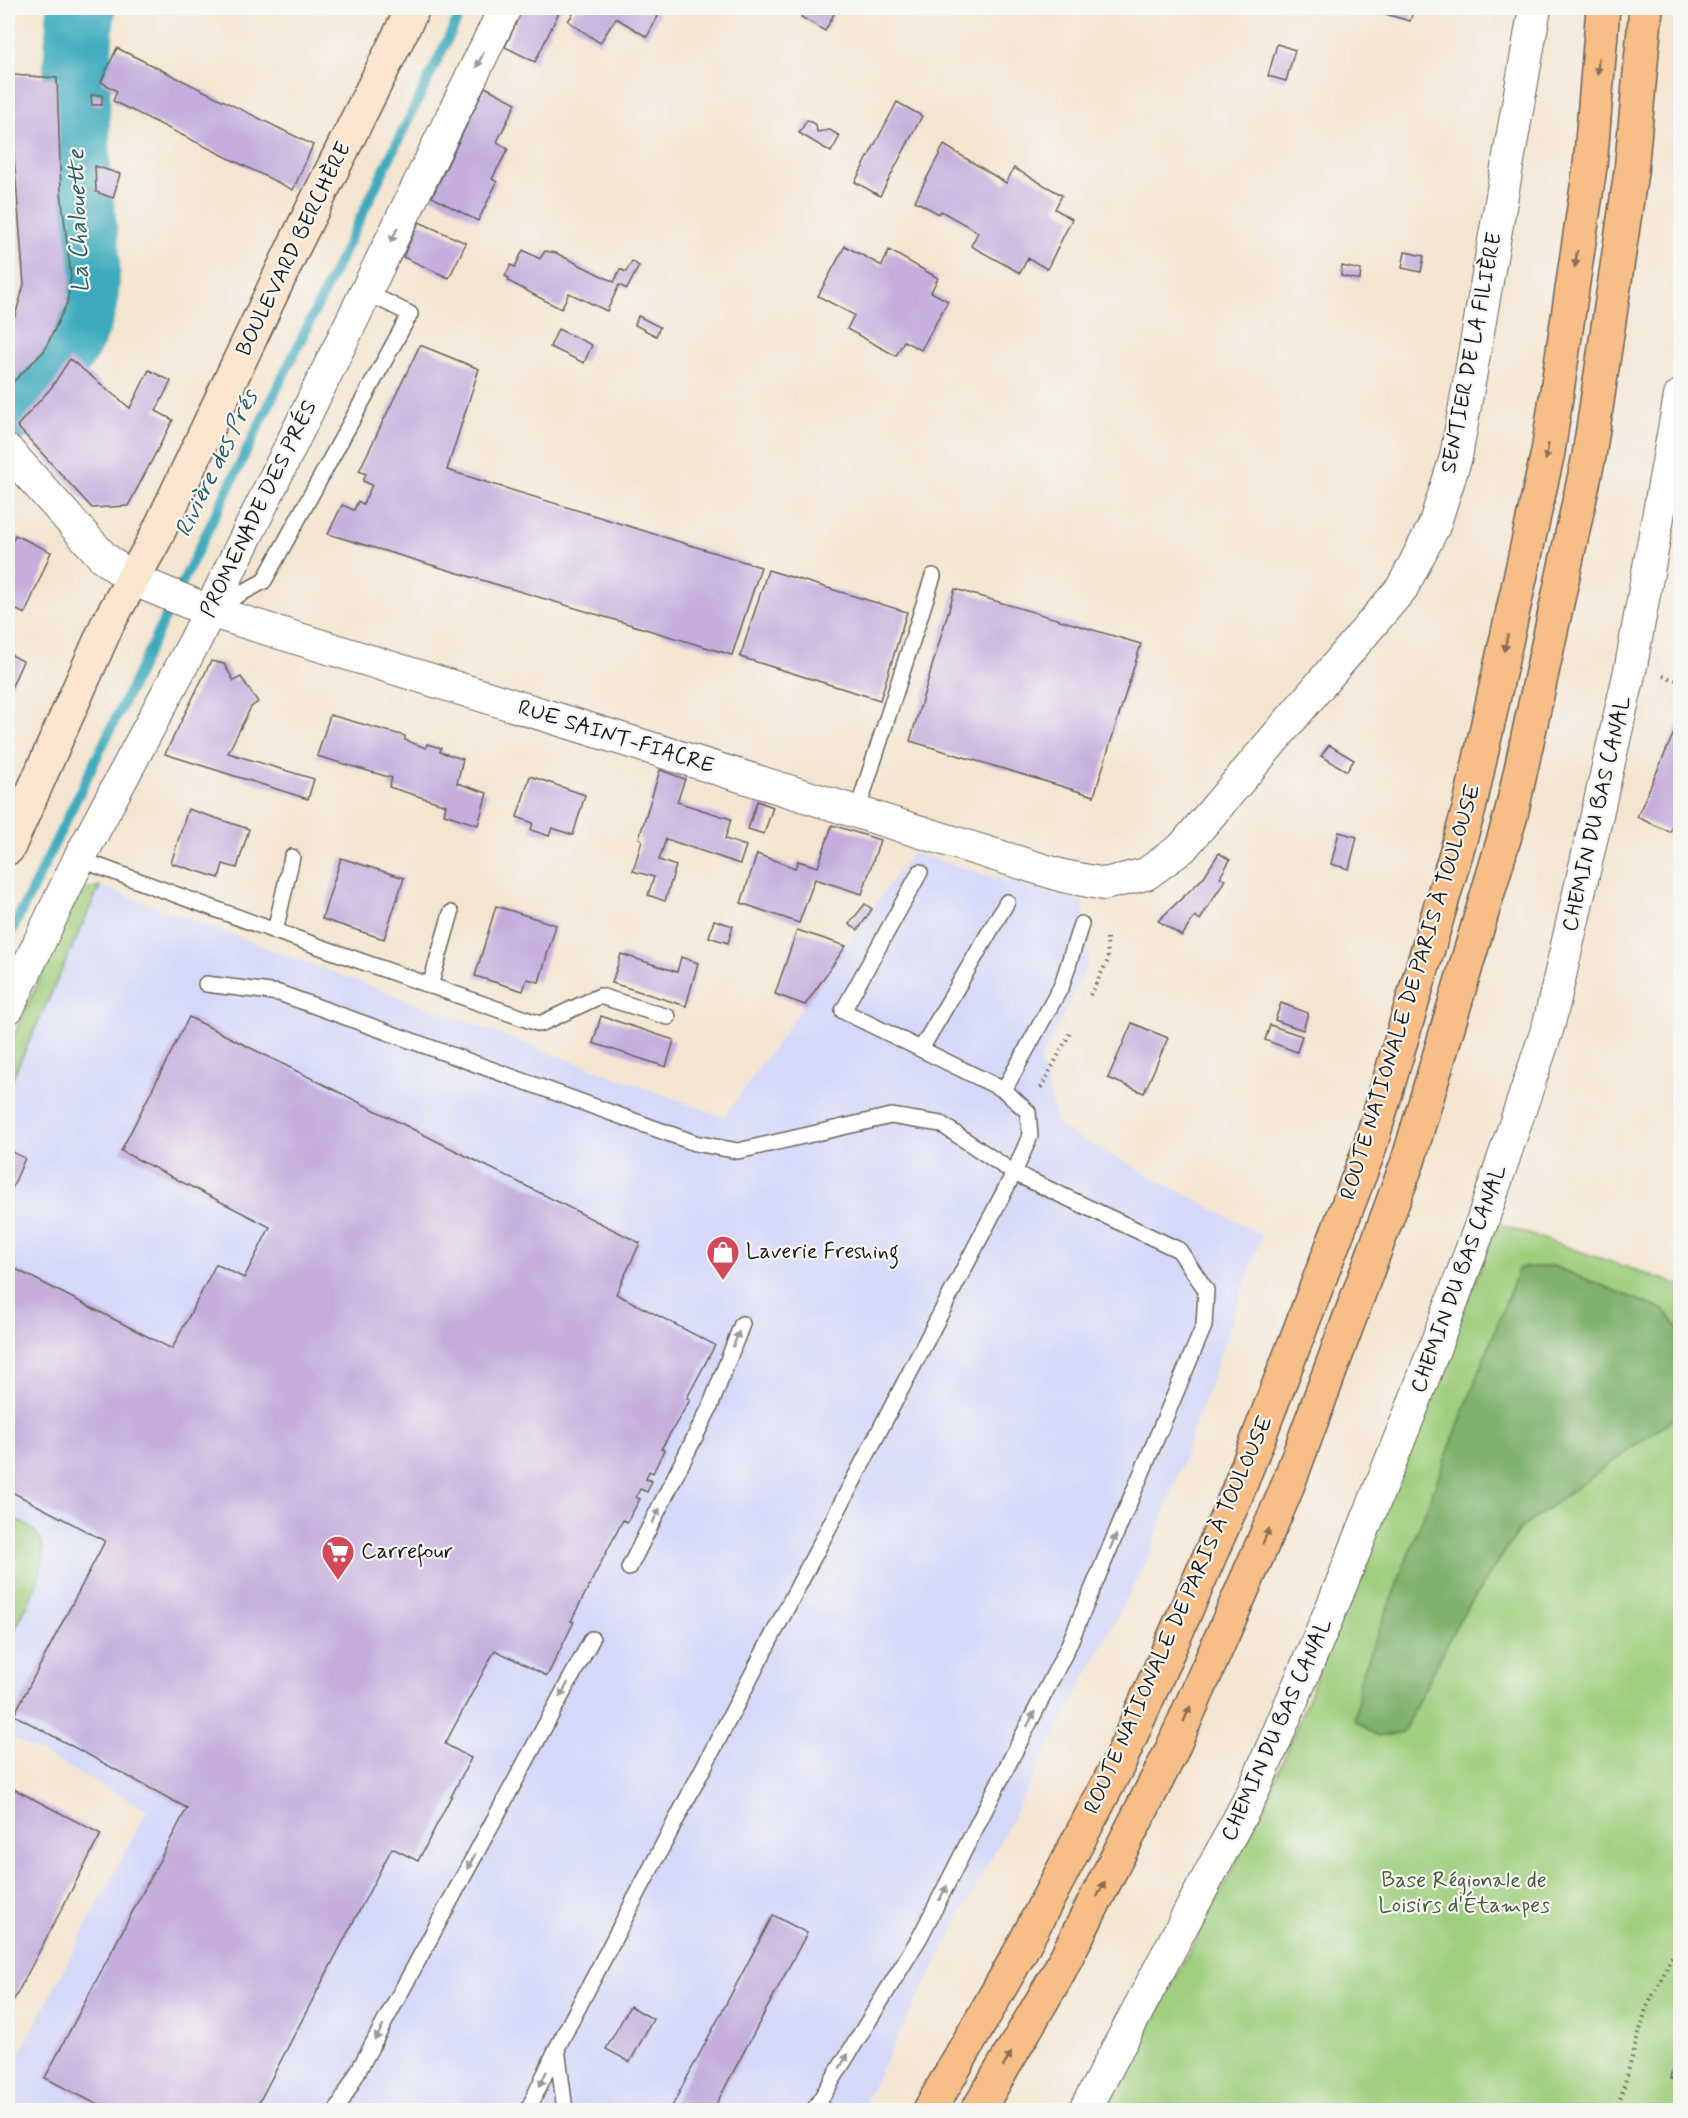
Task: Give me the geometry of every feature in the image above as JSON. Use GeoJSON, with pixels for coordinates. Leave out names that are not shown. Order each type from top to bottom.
{"type":"FeatureCollection","features":[{"type":"Feature","properties":{"kind":"main road","name":"BOULEVARD BERCHÈRE"},"geometry":{"type":"LineString","coordinates":[[8,848],[108,623],[154,541],[294,246],[413,8]]}},
{"type":"Feature","properties":{"kind":"main road","name":"ROUTE NATIONALE DE PARIS À TOULOUSE"},"geometry":{"type":"LineString","coordinates":[[930,2110],[1018,1956],[1119,1763],[1236,1496],[1368,1153],[1469,809],[1548,452],[1590,167],[1603,8]]}},
{"type":"Feature","properties":{"kind":"main road","name":"ROUTE NATIONALE DE PARIS À TOULOUSE"},"geometry":{"type":"LineString","coordinates":[[978,2110],[1056,1977],[1170,1754],[1284,1495],[1408,1161],[1511,815],[1589,456],[1631,172],[1646,8]]}},
{"type":"Feature","properties":{"kind":"street","name":"PROMENADE DES PRÉS"},"geometry":{"type":"LineString","coordinates":[[8,1008],[79,859],[209,610],[505,8]]}},
{"type":"Feature","properties":{"kind":"street","name":"SENTIER DE LA FILIÈRE"},"geometry":{"type":"LineString","coordinates":[[1104,884],[1146,874],[1182,848],[1402,588],[1434,526],[1456,457],[1534,8]]}},
{"type":"Feature","properties":{"kind":"street","name":"CHEMIN DU BAS CANAL"},"geometry":{"type":"LineString","coordinates":[[1085,2110],[1253,1792],[1354,1551],[1486,1208],[1549,1024],[1630,666],[1680,396]]}},
{"type":"Feature","properties":{"kind":"street","name":"RUE SAINT-FIACRE"},"geometry":{"type":"LineString","coordinates":[[8,451],[104,557],[132,579],[209,610],[1063,876],[1104,884]]}},
{"type":"Feature","properties":{"kind":"lane"},"geometry":{"type":"LineString","coordinates":[[209,610],[264,581],[410,314],[366,292]]}},
{"type":"Feature","properties":{"kind":"lane"},"geometry":{"type":"LineString","coordinates":[[857,812],[933,576]]}},
{"type":"Feature","properties":{"kind":"lane"},"geometry":{"type":"LineString","coordinates":[[274,931],[291,858]]}},
{"type":"Feature","properties":{"kind":"lane"},"geometry":{"type":"LineString","coordinates":[[79,859],[274,931],[540,1024],[600,996],[668,1017]]}},
{"type":"Feature","properties":{"kind":"lane"},"geometry":{"type":"LineString","coordinates":[[528,2110],[557,2048],[1014,1173],[1030,1136],[1028,1112],[1004,1090],[843,1011],[920,872]]}},
{"type":"Feature","properties":{"kind":"lane"},"geometry":{"type":"LineString","coordinates":[[921,1049],[1007,902]]}},
{"type":"Feature","properties":{"kind":"lane"},"geometry":{"type":"LineString","coordinates":[[430,986],[451,913]]}},
{"type":"Feature","properties":{"kind":"lane"},"geometry":{"type":"LineString","coordinates":[[1004,1090],[1062,985],[1081,924]]}},
{"type":"Feature","properties":{"kind":"lane"},"geometry":{"type":"LineString","coordinates":[[206,984],[279,993],[695,1143],[738,1150],[891,1116],[940,1124],[1014,1173],[1179,1250],[1206,1290],[1204,1326],[1067,1649],[920,1937],[814,2110]]}},
{"type":"Feature","properties":{"kind":"lane"},"geometry":{"type":"LineString","coordinates":[[629,1568],[710,1407],[742,1324]]}},
{"type":"Feature","properties":{"kind":"lane"},"geometry":{"type":"LineString","coordinates":[[337,2110],[592,1639]]}},
{"type":"Feature","properties":{"kind":"lane"},"geometry":{"type":"LineString","coordinates":[[557,2048],[565,2110]]}},
{"type":"Feature","properties":{"kind":"path"},"geometry":{"type":"LineString","coordinates":[[1617,2110],[1646,2008],[1680,1941]]}},
{"type":"Feature","properties":{"kind":"shaded area"},"geometry":{"type":"Polygon","coordinates":[[[912,853],[1083,903],[1089,964],[1040,1061],[1059,1127],[1262,1235],[1150,1554],[860,2110],[8,2110],[8,2078],[11,2071],[147,1810],[8,1735],[8,1642],[37,1586],[22,1523],[8,1516],[8,1088],[100,886],[724,1117],[912,853]]]}},
{"type":"Feature","properties":{"kind":"green space"},"geometry":{"type":"Polygon","coordinates":[[[100,886],[8,1088],[8,1048],[74,904],[86,889],[100,886]]]}},
{"type":"Feature","properties":{"kind":"green space","name":"Base Régionale de Loisirs d'Étampes"},"geometry":{"type":"Polygon","coordinates":[[[1498,1224],[1680,1285],[1680,2110],[1103,2110],[1211,1912],[1267,1800],[1498,1224]]]}},
{"type":"Feature","properties":{"kind":"green space"},"geometry":{"type":"Polygon","coordinates":[[[1553,1266],[1666,1311],[1680,1331],[1680,1413],[1520,1529],[1458,1622],[1403,1732],[1378,1737],[1355,1720],[1360,1680],[1519,1268],[1553,1266]]]}},
{"type":"Feature","properties":{"kind":"green space"},"geometry":{"type":"Polygon","coordinates":[[[8,1516],[36,1533],[42,1544],[43,1557],[35,1588],[8,1642],[8,1516]]]}},
{"type":"Feature","properties":{"kind":"building"},"geometry":{"type":"Polygon","coordinates":[[[523,8],[561,8],[535,62],[505,47],[523,8]]]}},
{"type":"Feature","properties":{"kind":"building"},"geometry":{"type":"Polygon","coordinates":[[[577,8],[658,8],[658,16],[647,37],[616,18],[600,43],[568,21],[577,8]]]}},
{"type":"Feature","properties":{"kind":"building"},"geometry":{"type":"Polygon","coordinates":[[[805,8],[837,8],[825,31],[801,17],[805,8]]]}},
{"type":"Feature","properties":{"kind":"building"},"geometry":{"type":"Polygon","coordinates":[[[1384,8],[1414,8],[1410,21],[1382,13],[1384,8]]]}},
{"type":"Feature","properties":{"kind":"building"},"geometry":{"type":"Polygon","coordinates":[[[1277,44],[1295,50],[1286,81],[1268,76],[1277,44]]]}},
{"type":"Feature","properties":{"kind":"building"},"geometry":{"type":"Polygon","coordinates":[[[117,48],[313,145],[293,190],[113,101],[117,91],[101,82],[117,48]]]}},
{"type":"Feature","properties":{"kind":"building"},"geometry":{"type":"Polygon","coordinates":[[[13,75],[57,78],[61,192],[71,277],[67,303],[44,351],[8,387],[8,325],[15,316],[24,285],[10,103],[13,75]]]}},
{"type":"Feature","properties":{"kind":"building"},"geometry":{"type":"Polygon","coordinates":[[[485,87],[516,103],[497,142],[508,149],[492,179],[497,182],[478,221],[432,197],[485,87]]]}},
{"type":"Feature","properties":{"kind":"building"},"geometry":{"type":"Polygon","coordinates":[[[91,95],[102,95],[102,105],[92,105],[91,95]]]}},
{"type":"Feature","properties":{"kind":"building"},"geometry":{"type":"Polygon","coordinates":[[[897,102],[922,116],[880,196],[855,182],[897,102]]]}},
{"type":"Feature","properties":{"kind":"building"},"geometry":{"type":"Polygon","coordinates":[[[807,120],[816,125],[817,132],[830,130],[840,136],[831,152],[799,133],[807,120]]]}},
{"type":"Feature","properties":{"kind":"building"},"geometry":{"type":"Polygon","coordinates":[[[944,145],[1006,183],[1014,168],[1062,195],[1055,209],[1072,219],[1047,269],[1028,258],[1020,273],[971,246],[978,232],[941,211],[939,214],[915,201],[944,145]]]}},
{"type":"Feature","properties":{"kind":"building"},"geometry":{"type":"Polygon","coordinates":[[[95,166],[120,174],[113,198],[96,192],[95,166]]]}},
{"type":"Feature","properties":{"kind":"building"},"geometry":{"type":"Polygon","coordinates":[[[419,222],[466,243],[449,278],[403,257],[419,222]]]}},
{"type":"Feature","properties":{"kind":"building"},"geometry":{"type":"Polygon","coordinates":[[[845,246],[882,266],[889,250],[938,278],[931,292],[948,301],[921,350],[904,341],[896,356],[847,329],[854,315],[818,296],[845,246]]]}},
{"type":"Feature","properties":{"kind":"building"},"geometry":{"type":"Polygon","coordinates":[[[523,250],[540,259],[545,251],[556,253],[614,282],[620,269],[626,272],[632,261],[639,266],[627,289],[619,285],[607,311],[569,293],[561,309],[508,281],[509,278],[505,276],[511,265],[515,267],[523,250]]]}},
{"type":"Feature","properties":{"kind":"building"},"geometry":{"type":"Polygon","coordinates":[[[1405,252],[1424,256],[1421,272],[1402,268],[1405,252]]]}},
{"type":"Feature","properties":{"kind":"building"},"geometry":{"type":"Polygon","coordinates":[[[1342,266],[1361,270],[1360,280],[1341,276],[1342,266]]]}},
{"type":"Feature","properties":{"kind":"building"},"geometry":{"type":"Polygon","coordinates":[[[638,316],[660,327],[656,336],[635,325],[638,316]]]}},
{"type":"Feature","properties":{"kind":"building"},"geometry":{"type":"Polygon","coordinates":[[[558,329],[592,345],[584,363],[550,347],[558,329]]]}},
{"type":"Feature","properties":{"kind":"building"},"geometry":{"type":"Polygon","coordinates":[[[420,345],[479,369],[447,470],[761,567],[732,655],[328,534],[342,505],[354,510],[358,501],[363,504],[372,485],[363,481],[366,474],[359,471],[420,345]]]}},
{"type":"Feature","properties":{"kind":"building"},"geometry":{"type":"Polygon","coordinates":[[[70,359],[130,408],[149,370],[171,381],[156,411],[173,420],[128,506],[92,508],[17,426],[51,388],[70,359]]]}},
{"type":"Feature","properties":{"kind":"building"},"geometry":{"type":"Polygon","coordinates":[[[15,535],[51,552],[25,614],[8,606],[8,551],[15,535]]]}},
{"type":"Feature","properties":{"kind":"building"},"geometry":{"type":"Polygon","coordinates":[[[768,570],[907,612],[880,700],[740,657],[768,570]]]}},
{"type":"Feature","properties":{"kind":"building"},"geometry":{"type":"Polygon","coordinates":[[[955,589],[1141,644],[1094,796],[910,741],[955,589]]]}},
{"type":"Feature","properties":{"kind":"building"},"geometry":{"type":"Polygon","coordinates":[[[8,653],[23,661],[8,695],[8,653]]]}},
{"type":"Feature","properties":{"kind":"building"},"geometry":{"type":"Polygon","coordinates":[[[211,661],[224,664],[234,681],[241,677],[258,702],[251,707],[228,753],[314,779],[308,799],[165,754],[211,661]]]}},
{"type":"Feature","properties":{"kind":"building"},"geometry":{"type":"Polygon","coordinates":[[[330,715],[405,736],[405,740],[426,748],[427,744],[441,748],[440,752],[463,759],[457,783],[487,793],[478,825],[444,814],[446,805],[389,787],[392,778],[317,756],[330,715]]]}},
{"type":"Feature","properties":{"kind":"building"},"geometry":{"type":"Polygon","coordinates":[[[1680,719],[1680,808],[1670,832],[1637,817],[1680,719]]]}},
{"type":"Feature","properties":{"kind":"building"},"geometry":{"type":"Polygon","coordinates":[[[1329,745],[1354,760],[1347,771],[1321,756],[1329,745]]]}},
{"type":"Feature","properties":{"kind":"building"},"geometry":{"type":"Polygon","coordinates":[[[660,770],[685,779],[677,802],[731,819],[725,839],[746,846],[740,864],[666,839],[659,860],[676,866],[665,901],[648,895],[654,877],[633,871],[642,840],[639,838],[660,770]]]}},
{"type":"Feature","properties":{"kind":"building"},"geometry":{"type":"Polygon","coordinates":[[[530,776],[585,795],[573,835],[552,828],[549,836],[531,830],[533,823],[517,817],[530,776]]]}},
{"type":"Feature","properties":{"kind":"building"},"geometry":{"type":"Polygon","coordinates":[[[757,801],[773,807],[764,834],[748,829],[757,801]]]}},
{"type":"Feature","properties":{"kind":"building"},"geometry":{"type":"Polygon","coordinates":[[[188,809],[249,829],[237,868],[223,864],[219,878],[171,863],[188,809]]]}},
{"type":"Feature","properties":{"kind":"building"},"geometry":{"type":"Polygon","coordinates":[[[832,825],[880,840],[862,894],[815,879],[799,923],[741,903],[757,854],[795,868],[798,861],[818,867],[832,825]]]}},
{"type":"Feature","properties":{"kind":"building"},"geometry":{"type":"Polygon","coordinates":[[[1339,832],[1357,837],[1349,869],[1331,864],[1339,832]]]}},
{"type":"Feature","properties":{"kind":"building"},"geometry":{"type":"Polygon","coordinates":[[[1219,853],[1230,860],[1220,877],[1225,880],[1200,920],[1195,916],[1182,936],[1158,921],[1203,878],[1219,853]]]}},
{"type":"Feature","properties":{"kind":"building"},"geometry":{"type":"Polygon","coordinates":[[[341,858],[404,878],[384,939],[322,919],[341,858]]]}},
{"type":"Feature","properties":{"kind":"building"},"geometry":{"type":"Polygon","coordinates":[[[865,904],[872,909],[858,930],[849,924],[865,904]]]}},
{"type":"Feature","properties":{"kind":"building"},"geometry":{"type":"Polygon","coordinates":[[[496,906],[556,925],[539,982],[527,979],[523,991],[475,976],[496,906]]]}},
{"type":"Feature","properties":{"kind":"building"},"geometry":{"type":"Polygon","coordinates":[[[714,920],[733,926],[728,943],[709,937],[714,920]]]}},
{"type":"Feature","properties":{"kind":"building"},"geometry":{"type":"Polygon","coordinates":[[[797,930],[846,946],[805,1005],[775,994],[797,930]]]}},
{"type":"Feature","properties":{"kind":"building"},"geometry":{"type":"Polygon","coordinates":[[[621,954],[677,972],[681,957],[698,963],[686,1006],[612,983],[621,954]]]}},
{"type":"Feature","properties":{"kind":"building"},"geometry":{"type":"Polygon","coordinates":[[[1281,1003],[1308,1013],[1303,1030],[1275,1020],[1281,1003]]]}},
{"type":"Feature","properties":{"kind":"building"},"geometry":{"type":"Polygon","coordinates":[[[601,1016],[674,1040],[666,1067],[593,1043],[601,1016]]]}},
{"type":"Feature","properties":{"kind":"building","name":"Carrefour"},"geometry":{"type":"Polygon","coordinates":[[[189,1017],[640,1243],[616,1294],[715,1345],[687,1398],[690,1400],[661,1449],[664,1450],[653,1473],[649,1471],[646,1479],[652,1481],[647,1492],[640,1489],[636,1497],[640,1499],[627,1522],[623,1520],[571,1621],[574,1622],[547,1676],[495,1650],[445,1744],[471,1758],[418,1861],[392,1848],[255,2110],[108,2110],[45,2078],[187,1808],[14,1715],[105,1541],[8,1490],[8,1265],[172,1349],[216,1264],[244,1278],[270,1227],[121,1151],[189,1017]]]}},
{"type":"Feature","properties":{"kind":"building"},"geometry":{"type":"Polygon","coordinates":[[[1132,1023],[1168,1038],[1144,1093],[1108,1078],[1132,1023]]]}},
{"type":"Feature","properties":{"kind":"building"},"geometry":{"type":"Polygon","coordinates":[[[1270,1025],[1302,1036],[1297,1052],[1265,1040],[1270,1025]]]}},
{"type":"Feature","properties":{"kind":"building"},"geometry":{"type":"Polygon","coordinates":[[[8,1150],[25,1158],[8,1198],[8,1150]]]}},
{"type":"Feature","properties":{"kind":"building"},"geometry":{"type":"Polygon","coordinates":[[[8,1786],[101,1834],[8,2011],[8,1786]]]}},
{"type":"Feature","properties":{"kind":"building"},"geometry":{"type":"Polygon","coordinates":[[[773,1915],[807,1933],[713,2110],[670,2110],[773,1915]]]}},
{"type":"Feature","properties":{"kind":"building"},"geometry":{"type":"Polygon","coordinates":[[[630,2006],[653,2019],[630,2062],[606,2049],[630,2006]]]}},
{"type":"Feature","properties":{"kind":"building"},"geometry":{"type":"Polygon","coordinates":[[[1680,2037],[1680,2080],[1670,2079],[1680,2037]]]}},
{"type":"Feature","properties":{"kind":"waterway","name":"La Chalouette"},"geometry":{"type":"LineString","coordinates":[[8,410],[52,364],[70,337],[77,323],[85,292],[86,257],[78,188],[76,130],[81,8]]}},
{"type":"Feature","properties":{"kind":"waterway","name":"Rivière des Prés"},"geometry":{"type":"LineString","coordinates":[[8,939],[463,8]]}},
{"type":"Feature","properties":{"kind":"place","name":"Laverie Freshing"},"geometry":{"type":"Point","coordinates":[723,1281]}},
{"type":"Feature","properties":{"kind":"place","name":"Carrefour"},"geometry":{"type":"Point","coordinates":[338,1581]}}]}
